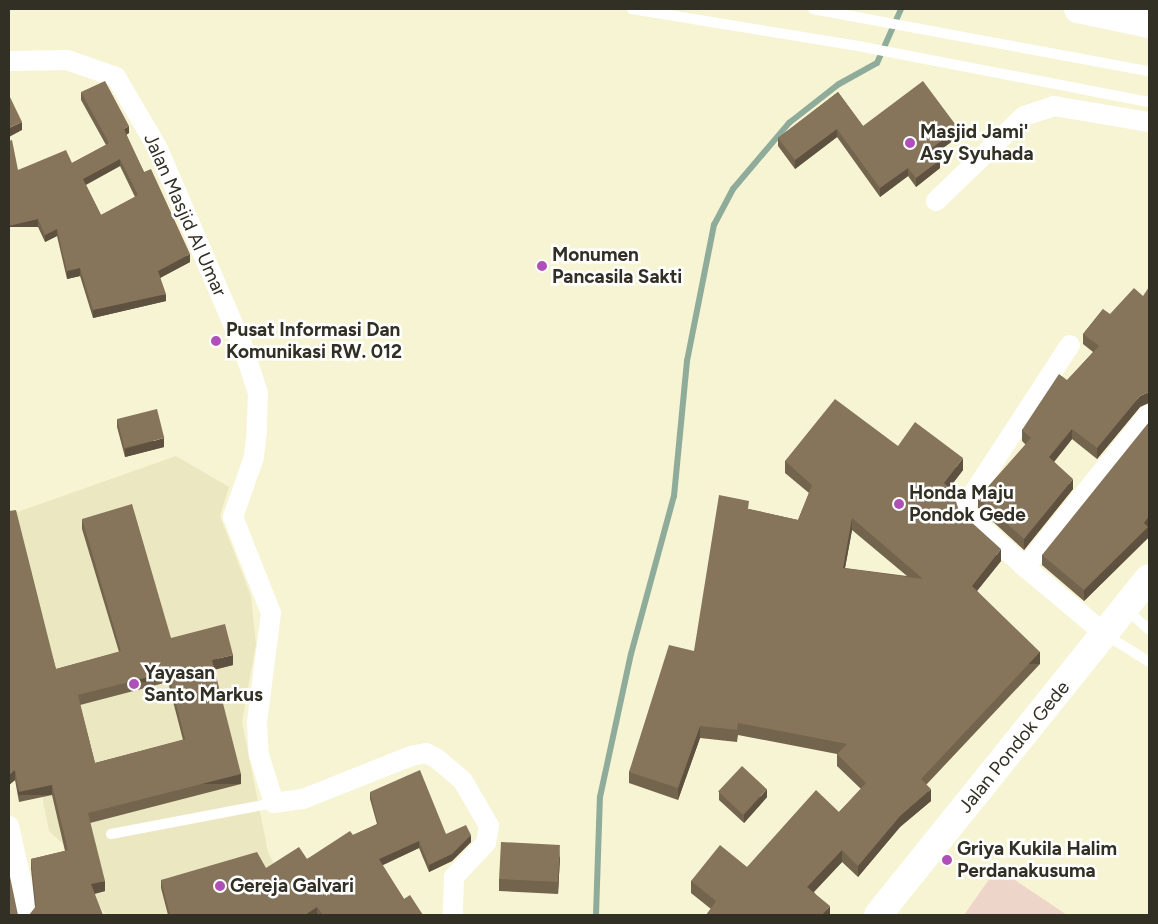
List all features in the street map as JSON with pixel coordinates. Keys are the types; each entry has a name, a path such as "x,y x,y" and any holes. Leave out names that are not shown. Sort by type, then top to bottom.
{"main road":[{"path":"1078,9 1149,24"},
{"name":"Jalan Pondok Gede","path":"878,915 1149,578"}],"street":[{"name":"Jalan Masjid Al Umar","path":"10,62 66,60 116,77 158,149 244,350 258,393 256,431 254,457 233,516 271,613 257,722 259,755 274,803"},
{"path":"936,201 1024,116 1054,106 1149,122"},
{"path":"1070,345 965,506 967,514 1025,567 1105,634"},
{"path":"1025,567 1149,414"},
{"path":"274,803 303,799 411,756 426,753 436,758 462,781 489,826 486,843 454,877 453,915"},
{"path":"9,826 25,898 24,915"}],"lane":[{"path":"632,9 858,46 902,57 1149,102"},
{"path":"813,9 1149,71"},
{"path":"1125,608 1149,630"},
{"path":"1105,634 1149,662"},
{"path":"112,834 274,803"}],"shaded area":[{"name":"Yayasan Santo Markus","path":"176,456 229,487 220,516 251,596 256,644 242,722 268,852 287,890 309,915 106,915 74,873 63,844 49,831 24,705 9,515"},
{"path":"997,868 1067,915 964,915"}],"building":[{"path":"105,81 129,126 124,129 144,172 151,169 190,254 158,271 166,294 93,310 80,268 67,271 57,229 45,235 38,219 9,226 9,141 12,140 18,170 66,150 72,163 109,143 81,92","holes":["120,159 138,195 101,215 83,179"]},
{"path":"923,81 958,128 932,148 940,160 916,178 908,168 880,188 837,129 795,160 778,138 838,92 863,126"},
{"path":"9,95 22,122 9,128"},
{"path":"1149,287 1149,392 1140,396 1097,448 1072,429 1049,457 1073,479 1024,539 978,498 1031,438 1022,430 1059,374 1067,380 1099,346 1083,334 1103,309 1110,314 1134,288 1143,296"},
{"path":"835,399 898,446 915,422 963,458 944,483 953,492 959,511 1001,549 972,586 1040,652 921,779 931,789 900,816 858,866 842,850 807,887 830,906 822,915 706,915 716,901 691,881 720,845 747,867 816,790 839,812 866,783 837,754 847,744 738,723 737,730 700,726 678,788 629,772 669,645 694,651 719,495 749,501 748,509 798,520 812,485 785,461","holes":["852,518 923,579 843,568"]},
{"path":"157,409 164,438 124,448 117,419"},
{"path":"1149,422 1149,516 1144,523 1148,527 1084,590 1042,555"},
{"path":"132,504 171,638 225,624 233,655 212,660 241,774 88,813 105,881 91,884 103,915 29,915 36,906 31,859 68,850 52,785 19,792 15,770 9,775 9,511 16,510 56,669 121,651 82,519","holes":["168,672 185,739 95,763 78,695"]},
{"path":"742,766 767,789 743,815 718,792"},
{"path":"420,770 446,834 466,825 471,835 452,854 429,865 419,841 379,859 404,899 410,895 423,915 323,915 317,907 305,915 170,915 161,880 257,852 266,868 299,847 307,859 350,831 353,835 378,824 370,792"},
{"path":"501,842 560,845 558,882 499,879"},
{"path":"9,872 18,915 9,915"}],"waterway":[{"path":"596,915 600,797 631,654 674,496 687,361 714,225 733,189 789,123 839,84 877,63 901,9"}],"place":[{"name":"Masjid Jami' Asy Syuhada","path":"910,143"},
{"name":"Monumen Pancasila Sakti","path":"542,266"},
{"name":"Pusat Informasi Dan Komunikasi RW. 012","path":"216,341"},
{"name":"Honda Maju Pondok Gede","path":"899,504"},
{"name":"Yayasan Santo Markus","path":"134,684"},
{"name":"Griya Kukila Halim Perdanakusuma","path":"947,860"},
{"name":"Gereja Galvari","path":"220,886"}]}
